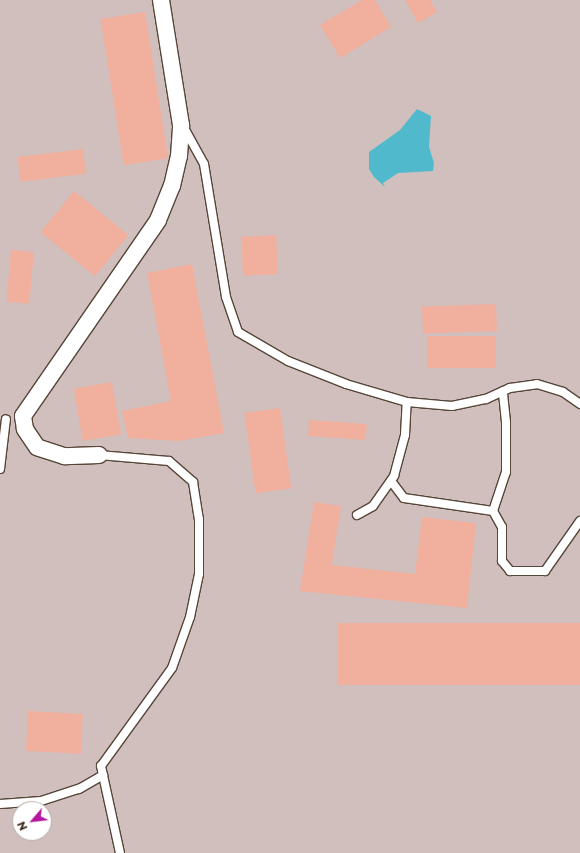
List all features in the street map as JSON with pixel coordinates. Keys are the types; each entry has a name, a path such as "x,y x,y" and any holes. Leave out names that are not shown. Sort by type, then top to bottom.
{"street":[{"path":"99,455 64,456 37,447 25,429 23,416 158,220 172,186 179,156 180,120 161,0"}],"lane":[{"path":"180,120 204,164 226,297 238,332 288,361 346,384 407,402 452,406 486,399 503,391 537,384 563,392 580,404"},
{"path":"503,391 506,422 506,472 493,511 502,527 502,562 510,571 545,571 580,521"},
{"path":"357,515 373,506 394,476 405,435 407,402"},
{"path":"0,469 3,420 23,416"},
{"path":"99,455 169,461 194,482 199,519 199,574 190,617 172,668 101,766 120,853"},
{"path":"391,481 404,498 493,511"},
{"path":"0,804 41,801 79,789 103,775"}],"shaded area":[{"path":"0,0 580,0 580,853 0,853"}],"water":[{"path":"417,109 431,116 429,147 434,163 433,171 398,173 383,183 385,187 374,177 369,169 369,152 400,130"}],"building":[{"path":"362,0 375,0 391,27 340,58 320,25"},
{"path":"405,0 430,0 437,12 418,23"},
{"path":"145,12 168,158 124,165 101,19"},
{"path":"83,149 86,174 21,182 17,157"},
{"path":"74,191 128,235 95,276 41,232"},
{"path":"276,235 278,274 243,276 241,237"},
{"path":"11,250 34,252 29,304 6,302"},
{"path":"192,264 224,433 179,441 128,438 122,411 171,401 147,273"},
{"path":"496,304 497,331 423,334 422,307"},
{"path":"427,336 496,336 496,368 427,368"},
{"path":"112,382 121,434 83,441 74,389"},
{"path":"280,408 291,488 256,493 244,413"},
{"path":"309,420 367,424 366,440 308,436"},
{"path":"314,502 341,506 332,565 415,574 422,517 476,523 467,608 300,591"},
{"path":"337,623 580,623 580,685 337,685"},
{"path":"28,711 83,714 81,754 26,751"}]}
